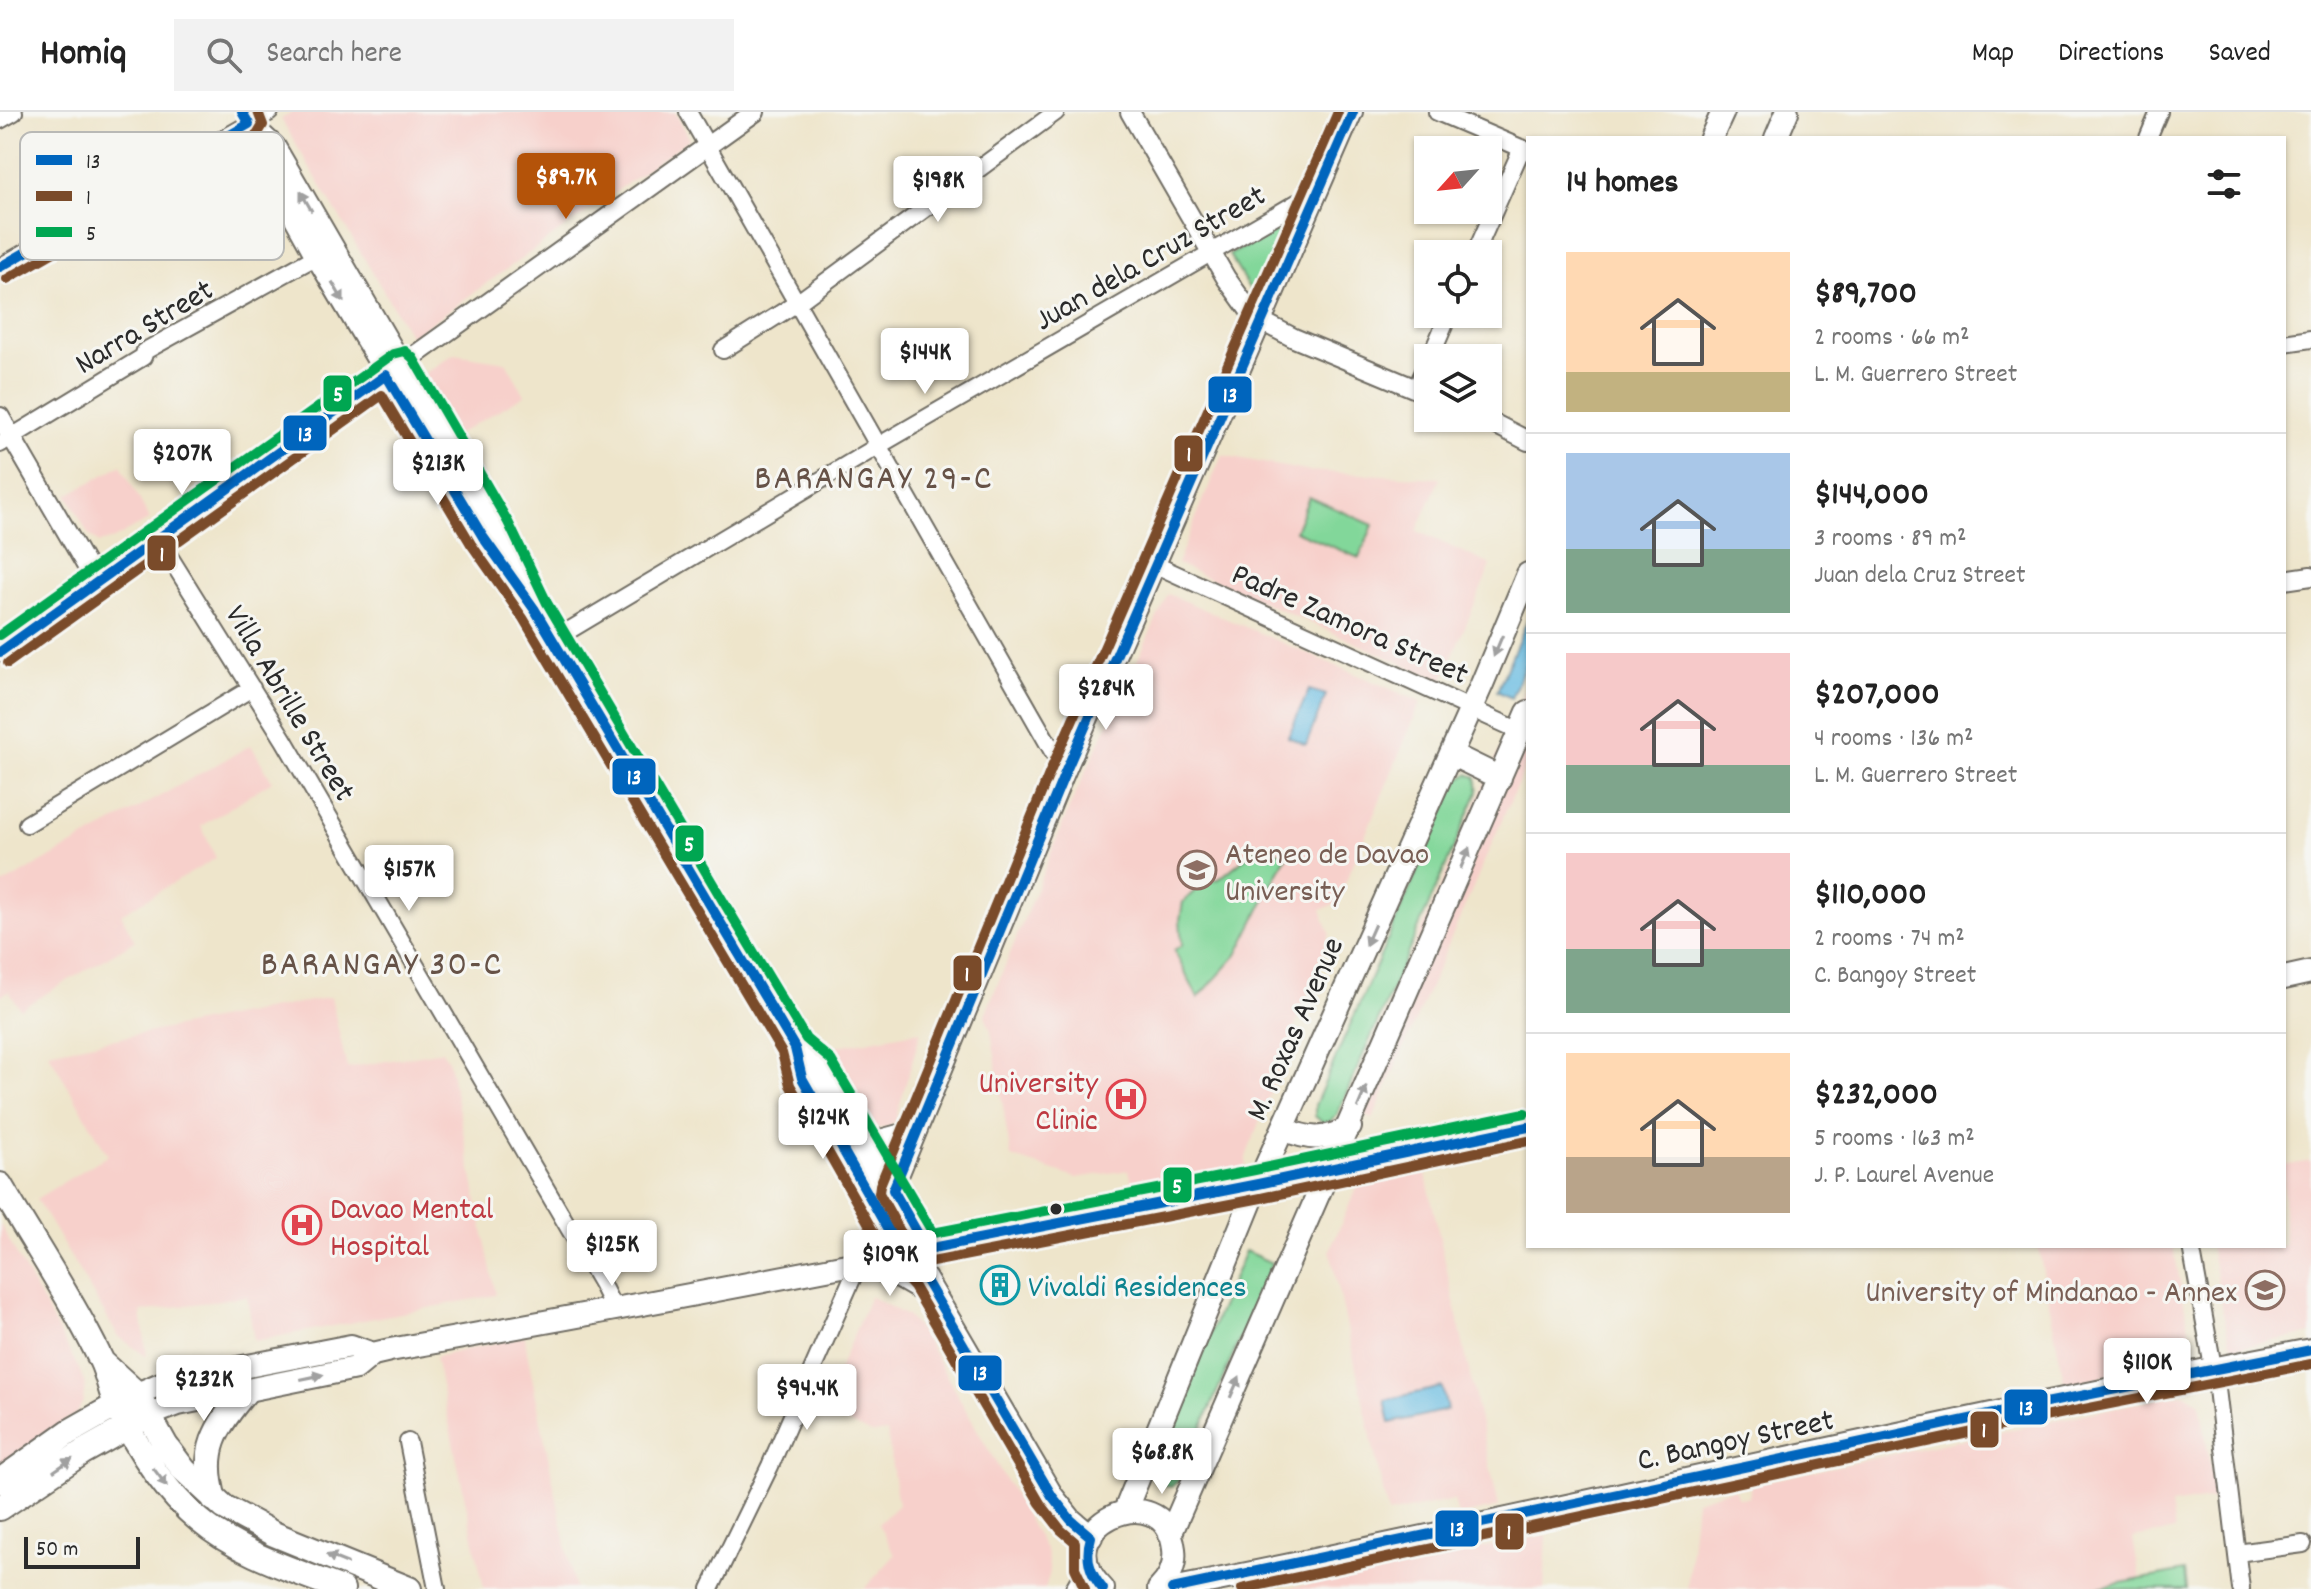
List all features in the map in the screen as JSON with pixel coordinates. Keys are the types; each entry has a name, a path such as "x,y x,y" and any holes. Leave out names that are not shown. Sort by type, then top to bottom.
{"main road":[{"path":"1712,136 1723,112"},
{"path":"1777,136 1787,112"},
{"path":"284,166 483,537 535,610 795,1048 802,1078 902,1254 925,1279 1052,1496 1071,1520 1091,1537"},
{"path":"284,197 317,256 394,370"},
{"name":"M. Roxas Avenue","path":"1125,1511 1258,1184 1451,754 1526,579"},
{"path":"1170,1535 1524,722"},
{"path":"1451,754 1500,778"},
{"path":"2286,978 2311,972"},
{"path":"795,1048 819,1067 893,1190 926,1249 925,1279"},
{"path":"1283,1129 1313,1139 1327,1138 1350,1127"},
{"path":"0,1481 69,1432 133,1410 178,1404 356,1368 373,1354 615,1311 1258,1184 1526,1127"},
{"path":"0,1185 133,1410 214,1499 238,1516 274,1534 409,1589"},
{"path":"863,1262 876,1245 881,1216"},
{"path":"863,1262 907,1280 938,1301"},
{"path":"0,1508 83,1452 165,1382 351,1346 373,1354"},
{"name":"C. Bangoy Street","path":"1172,1589 1411,1542 2214,1368 2311,1350"},
{"path":"214,1499 208,1474 210,1447 222,1421 246,1391"},
{"path":"133,1410 153,1468 185,1508 216,1533 262,1557 342,1589"},
{"path":"1103,1589 1089,1568 1091,1537 1105,1519 1125,1511 1138,1511 1152,1516 1170,1535 1175,1552 1173,1570 1159,1589"},
{"path":"262,1557 274,1534"},
{"path":"1077,1589 1089,1568"}],"street":[{"path":"0,120 14,112"},
{"path":"223,132 246,118 270,112"},
{"path":"688,112 1065,773"},
{"path":"0,652 755,112"},
{"path":"723,350 797,303 1056,112"},
{"path":"1130,112 1238,297 1263,322 1414,388"},
{"path":"893,1190 1065,773 1158,566 1353,112"},
{"path":"1437,112 1525,150 1482,240"},
{"path":"2148,136 2154,113"},
{"name":"Juan dela Cruz Street","path":"553,640 878,446 1319,190"},
{"path":"0,267 20,255"},
{"name":"Narra Street","path":"6,440 143,357 145,351 317,256"},
{"path":"2286,343 2311,339"},
{"path":"0,417 6,440 97,584"},
{"path":"1502,428 1526,440"},
{"name":"Villa Abrille Street","path":"159,540 252,688 615,1311"},
{"name":"Padre Zamora Street","path":"1158,566 1471,707 1524,722"},
{"path":"2286,580 2311,576"},
{"path":"27,824 252,688"},
{"path":"865,1143 917,1129"},
{"path":"2191,1248 2214,1368 2241,1589"},
{"path":"709,1587 770,1466 863,1262"},
{"path":"408,1442 437,1589"},
{"path":"2237,1553 2303,1544"}],"shaded area":[{"path":"294,112 675,112 690,139 411,337 281,119"},
{"path":"454,354 506,362 525,395 456,435 422,375"},
{"path":"1222,455 1306,471 1440,478 1417,531 1491,565 1442,681 1177,564"},
{"path":"121,465 150,519 114,539 99,543 88,534 68,495"},
{"name":"Ateneo de Davao University","path":"1168,594 1421,702 1337,903 1321,910 1330,933 1246,1157 1246,1165 1234,1175 1186,1192 1165,1189 1160,1181 1133,1187 1129,1170 1076,1178 1011,1157 991,1031 985,1015 1070,806"},
{"path":"1526,688 1526,765 1373,1119 1346,1106"},
{"path":"251,745 272,781 201,826 216,858 121,914 135,941 20,1009 9,991 0,996 0,886"},
{"name":"Davao Mental Hospital","path":"331,997 347,1068 442,1051 449,1062 496,1295 254,1341 247,1296 141,1312 147,1357 118,1336 36,1199 108,1155 48,1052"},
{"path":"921,1031 895,1121 888,1127 871,1129 863,1122 822,1049"},
{"name":"University of Mindanao - Annex","path":"2311,1161 2311,1334 2234,1348 2229,1341 2210,1248 2286,1248 2286,1166"},
{"path":"1425,1170 1499,1507 1458,1516 1454,1500 1388,1514 1330,1250 1358,1184"},
{"path":"0,1224 85,1385 83,1401 77,1413 0,1466"},
{"path":"2038,1248 2173,1248 2194,1354 2065,1386"},
{"path":"870,1296 907,1316 924,1336 1046,1551 1050,1572 1045,1589 864,1589 895,1555 878,1524 898,1505 887,1432 872,1434 821,1411"},
{"path":"525,1336 575,1589 484,1589 435,1357"},
{"path":"2184,1393 2200,1403 2215,1498 2171,1505 2175,1531 2133,1538 2140,1579 2089,1589 1687,1589 1696,1500 1734,1488 1738,1498 1749,1497 1751,1484"},
{"path":"1547,1535 1544,1589 1281,1589 1394,1569 1394,1565"}],"green space":[{"path":"1282,228 1255,298 1229,255"},
{"path":"1309,497 1373,525 1359,558 1295,531"},
{"path":"1468,774 1476,777 1478,792 1337,1115 1323,1123 1315,1116 1315,1105 1457,781"},
{"path":"1261,845 1287,855 1237,955 1198,998 1174,950 1182,945 1180,920 1183,902 1202,884 1219,879"},
{"path":"1245,1251 1272,1263 1180,1479 1171,1487 1158,1483 1154,1479 1153,1467"},
{"path":"2185,1571 2187,1589 2089,1589"}],"water":[{"path":"1526,624 1526,664 1511,698 1497,691"},
{"path":"1309,690 1326,695 1306,745 1288,737"},
{"path":"1442,1387 1447,1410 1390,1423 1385,1400"}],"transit line":[{"name":"13","path":"235,132 249,124 242,112"},
{"name":"1","path":"258,112 263,125 259,132"},
{"name":"1","path":"1338,112 1052,767 879,1193 914,1257 927,1263 1261,1198 1526,1141"},
{"name":"13","path":"923,1243 893,1190 1065,773 1353,112"},
{"name":"13","path":"0,267 20,256"},
{"name":"1","path":"7,279 40,260"},
{"name":"5","path":"0,635 393,354 405,351 413,358 508,522 547,603 726,906 806,1039 831,1060 933,1233 1525,1113"},
{"name":"13","path":"0,652 386,375 483,537 535,610 795,1048 802,1078 902,1254 925,1279 1052,1496 1071,1520 1091,1537 1088,1551 1090,1564 1094,1577 1103,1589"},
{"name":"1","path":"8,663 382,395 471,544 523,618 782,1053 790,1085 890,1261 914,1287 1040,1503 1061,1530 1075,1542 1075,1568 1085,1589"},
{"name":"13","path":"902,1254 1526,1127"},
{"name":"13","path":"1172,1589 2026,1407 2311,1350"},
{"name":"1","path":"1242,1589 2029,1420 2311,1364"}],"place":[{"name":"Ateneo de Davao University","path":"1197,870"},
{"name":"University Clinic","path":"1126,1099"},
{"name":"Davao Mental Hospital","path":"302,1225"},
{"name":"Vivaldi Residences","path":"1000,1285"},
{"name":"University of Mindanao - Annex","path":"2265,1290"}],"district":[{"name":"BARANGAY 29-C","path":"874,475"},
{"name":"BARANGAY 30-C","path":"382,961"}]}
